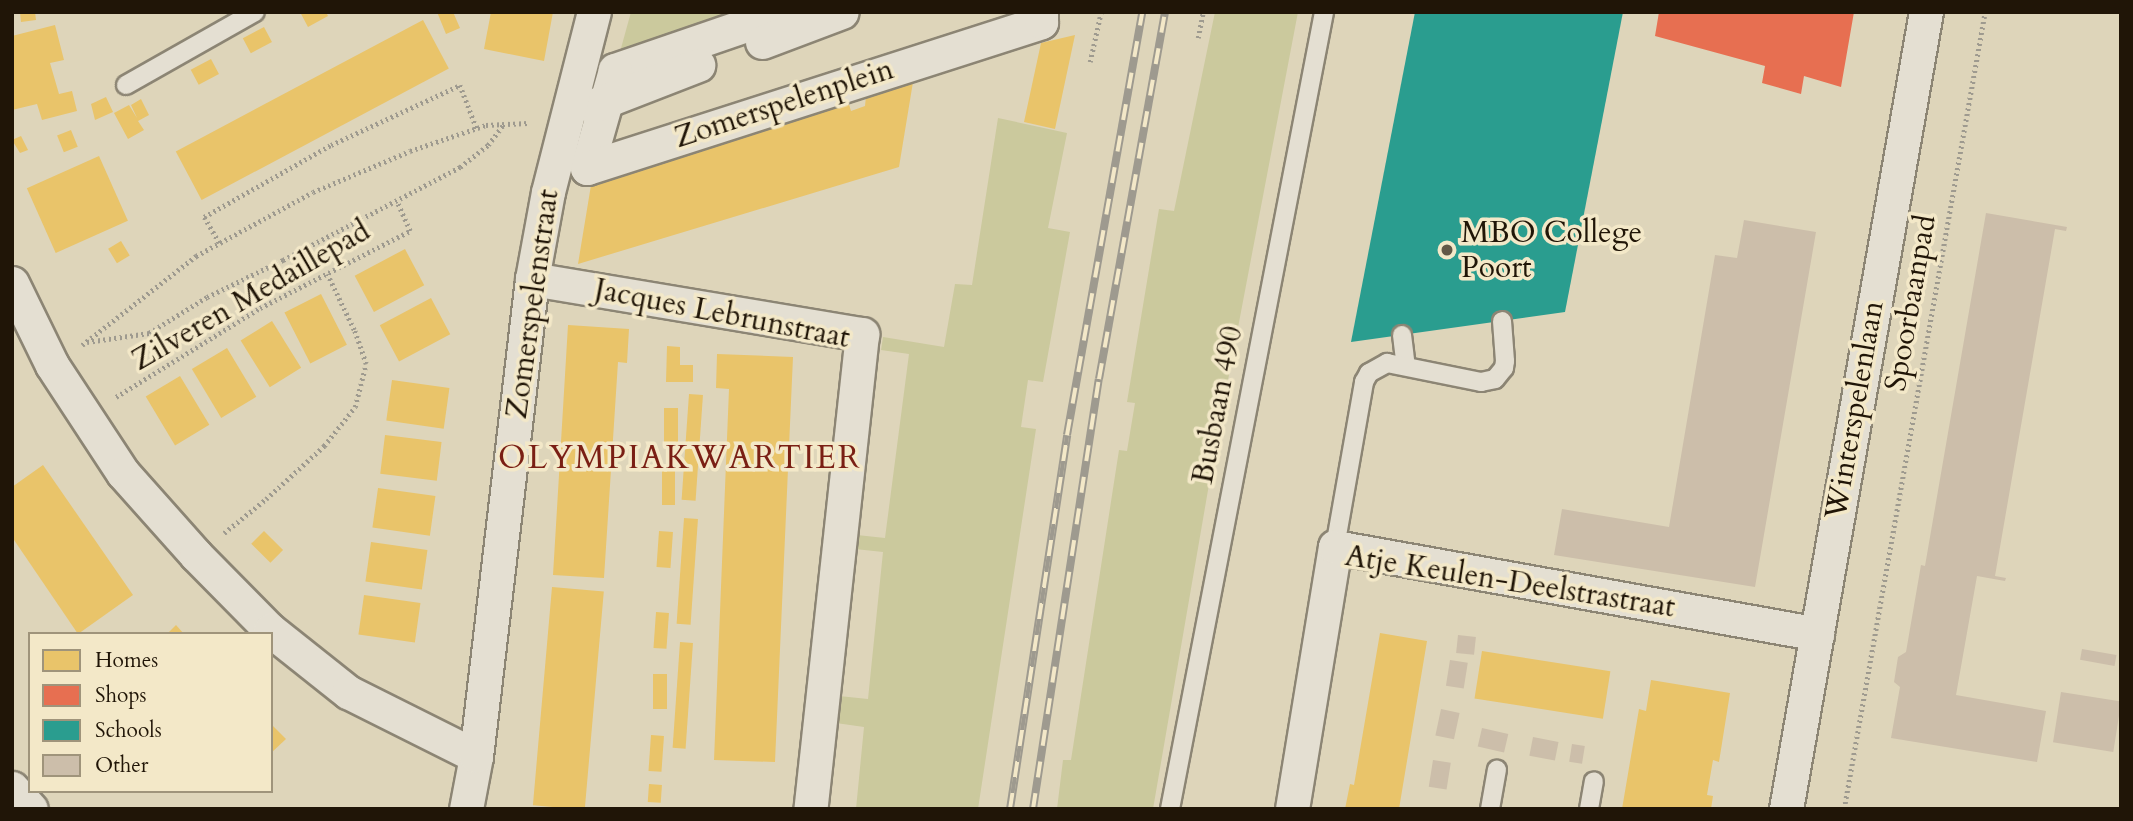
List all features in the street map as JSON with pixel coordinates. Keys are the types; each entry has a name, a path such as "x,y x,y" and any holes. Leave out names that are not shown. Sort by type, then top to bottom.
{"street":[{"name":"Zomerspelenstraat","path":"466,809 475,756 532,279 548,192 594,12"},
{"name":"Zomerspelenplein","path":"785,12 615,70 587,168 1041,22 1041,12"},
{"name":"Zomerspelenplein","path":"565,120 607,99 842,12"},
{"name":"Winterspelenlaan","path":"1786,809 1926,12"},
{"name":"Jacques Lebrunstraat","path":"532,279 862,334 810,809"},
{"path":"12,283 52,365 123,473 196,555 273,632"},
{"name":"Atje Keulen-Deelstrastraat","path":"1292,809 1335,547 1817,634"},
{"path":"273,632 348,692 475,756"},
{"path":"12,788 31,809"}],"lane":[{"path":"126,85 256,12"},
{"name":"Busbaan 490","path":"1170,809 1324,12"},
{"path":"1335,547 1364,382 1377,366 1387,363 1481,382 1495,379 1504,368 1505,361 1502,321"},
{"path":"1402,335 1406,366"},
{"path":"1490,809 1497,770"},
{"path":"1589,809 1594,781"}],"path":[{"path":"1090,62 1101,12"},
{"path":"1198,38 1203,12"},
{"name":"Spoorbaanpad","path":"1844,809 1985,12"},
{"name":"Zilveren Medaillepad","path":"219,243 204,217 331,145 460,85 477,129"},
{"name":"Zilveren Medaillepad","path":"52,365 86,342 196,256 313,192 410,151 477,129 504,124 565,120"},
{"name":"Zilveren Medaillepad","path":"86,342 149,333 207,296 397,202 460,167 488,145 504,124"},
{"name":"Zilveren Medaillepad","path":"86,416 260,308 410,231 397,202"},
{"path":"196,555 266,499 324,446 355,407 366,364 354,330 327,274"}],"shaded area":[{"path":"631,12 784,12 615,70"},
{"path":"1215,12 1298,12 1217,438 1153,809 1057,809 1063,760 1071,760 1119,450 1127,451 1135,403 1127,402 1159,209 1174,211"},
{"path":"998,118 1067,133 1048,228 1070,232 1043,382 1028,380 1021,427 1036,429 978,809 856,809 864,727 836,723 839,696 868,699 883,552 855,549 857,535 885,538 909,354 881,350 883,337 944,347 955,284 972,285"}],"building: Homes":[{"path":"20,12 35,12 36,20 21,22"},
{"path":"300,12 326,12 328,16 308,27"},
{"path":"437,12 453,12 460,28 446,34"},
{"path":"491,12 553,12 544,61 484,49"},
{"path":"423,20 449,69 202,200 176,151"},
{"path":"55,25 64,60 50,63 59,94 72,91 77,111 42,120 37,104 12,110 12,36"},
{"path":"264,27 272,42 251,53 243,38"},
{"path":"1075,35 1055,129 1024,122 1041,43"},
{"path":"211,59 219,74 199,85 191,70"},
{"path":"913,82 899,167 578,264 592,179 848,101 851,111 865,106 866,96"},
{"path":"106,97 113,112 95,120 91,104"},
{"path":"141,99 149,115 138,121 144,130 128,139 114,113 129,105 137,118 131,105"},
{"path":"71,130 78,147 64,152 57,136"},
{"path":"21,136 28,150 20,153 12,140"},
{"path":"99,156 128,221 56,253 27,188"},
{"path":"121,241 130,256 117,263 108,249"},
{"path":"405,249 424,285 374,312 355,276"},
{"path":"321,294 347,345 310,363 284,313"},
{"path":"431,298 450,334 399,361 380,325"},
{"path":"272,321 301,368 270,387 241,341"},
{"path":"568,325 629,329 627,363 618,362 604,578 553,575"},
{"path":"667,346 680,347 680,365 693,365 693,382 666,382"},
{"path":"227,348 256,397 221,418 192,369"},
{"path":"717,354 793,357 775,762 714,760 729,389 716,388"},
{"path":"180,376 209,425 175,445 146,397"},
{"path":"392,380 449,388 444,429 386,421"},
{"path":"689,394 703,395 696,501 682,500"},
{"path":"664,408 678,408 678,443 664,443"},
{"path":"385,435 442,442 437,481 380,474"},
{"path":"43,465 133,595 81,632 77,632 12,537 12,487"},
{"path":"662,470 675,470 675,505 662,505"},
{"path":"378,488 435,496 430,536 372,528"},
{"path":"684,518 698,519 691,625 677,624"},
{"path":"264,531 283,550 270,563 251,544"},
{"path":"659,531 673,532 670,568 656,567"},
{"path":"371,542 427,550 422,590 365,582"},
{"path":"552,587 604,592 585,809 533,805"},
{"path":"364,595 420,603 415,643 358,635"},
{"path":"656,612 669,613 666,649 653,648"},
{"path":"176,625 182,632 169,632"},
{"path":"1380,633 1427,641 1399,809 1345,809 1350,784 1354,785"},
{"path":"680,642 693,643 686,749 673,748"},
{"path":"1482,651 1610,671 1603,719 1474,698"},
{"path":"653,674 667,674 667,709 653,709"},
{"path":"1651,680 1730,693 1719,762 1713,760 1707,795 1713,796 1711,809 1622,809 1639,709 1646,711"},
{"path":"273,726 286,739 273,751"},
{"path":"651,735 664,736 661,772 648,771"},
{"path":"649,784 662,785 661,803 648,802"}],"building: Shops":[{"path":"1659,12 1854,12 1841,87 1804,76 1801,94 1762,83 1765,66 1655,36"}],"building: Schools":[{"path":"1415,12 1623,12 1565,312 1351,342"}],"building: Other":[{"path":"1986,213 2067,227 2066,231 2055,229 1995,576 2006,578 2005,581 1977,576 1956,695 2046,711 2037,762 1891,738 1900,687 1894,682 1898,657 1906,652 1921,565 1925,566"},
{"path":"1744,220 1816,232 1755,587 1554,555 1562,509 1669,527 1715,255 1737,258"},
{"path":"1458,635 1476,637 1474,655 1456,653"},
{"path":"2082,649 2116,655 2115,666 2080,660"},
{"path":"1450,660 1468,663 1464,688 1446,686"},
{"path":"2061,692 2121,702 2113,752 2053,742"},
{"path":"1441,709 1460,713 1454,739 1435,735"},
{"path":"1482,728 1508,734 1504,753 1478,747"},
{"path":"1533,737 1559,742 1555,761 1529,756"},
{"path":"1572,744 1585,746 1582,764 1569,762"},
{"path":"1433,760 1451,763 1447,789 1429,787"}],"railway":[{"path":"1010,809 1067,435 1142,12"},
{"path":"1033,809 1099,379 1165,12"}],"place":[{"name":"MBO College Poort","path":"1447,250"}],"district":[{"name":"OLYMPIAKWARTIER","path":"680,458"}]}
